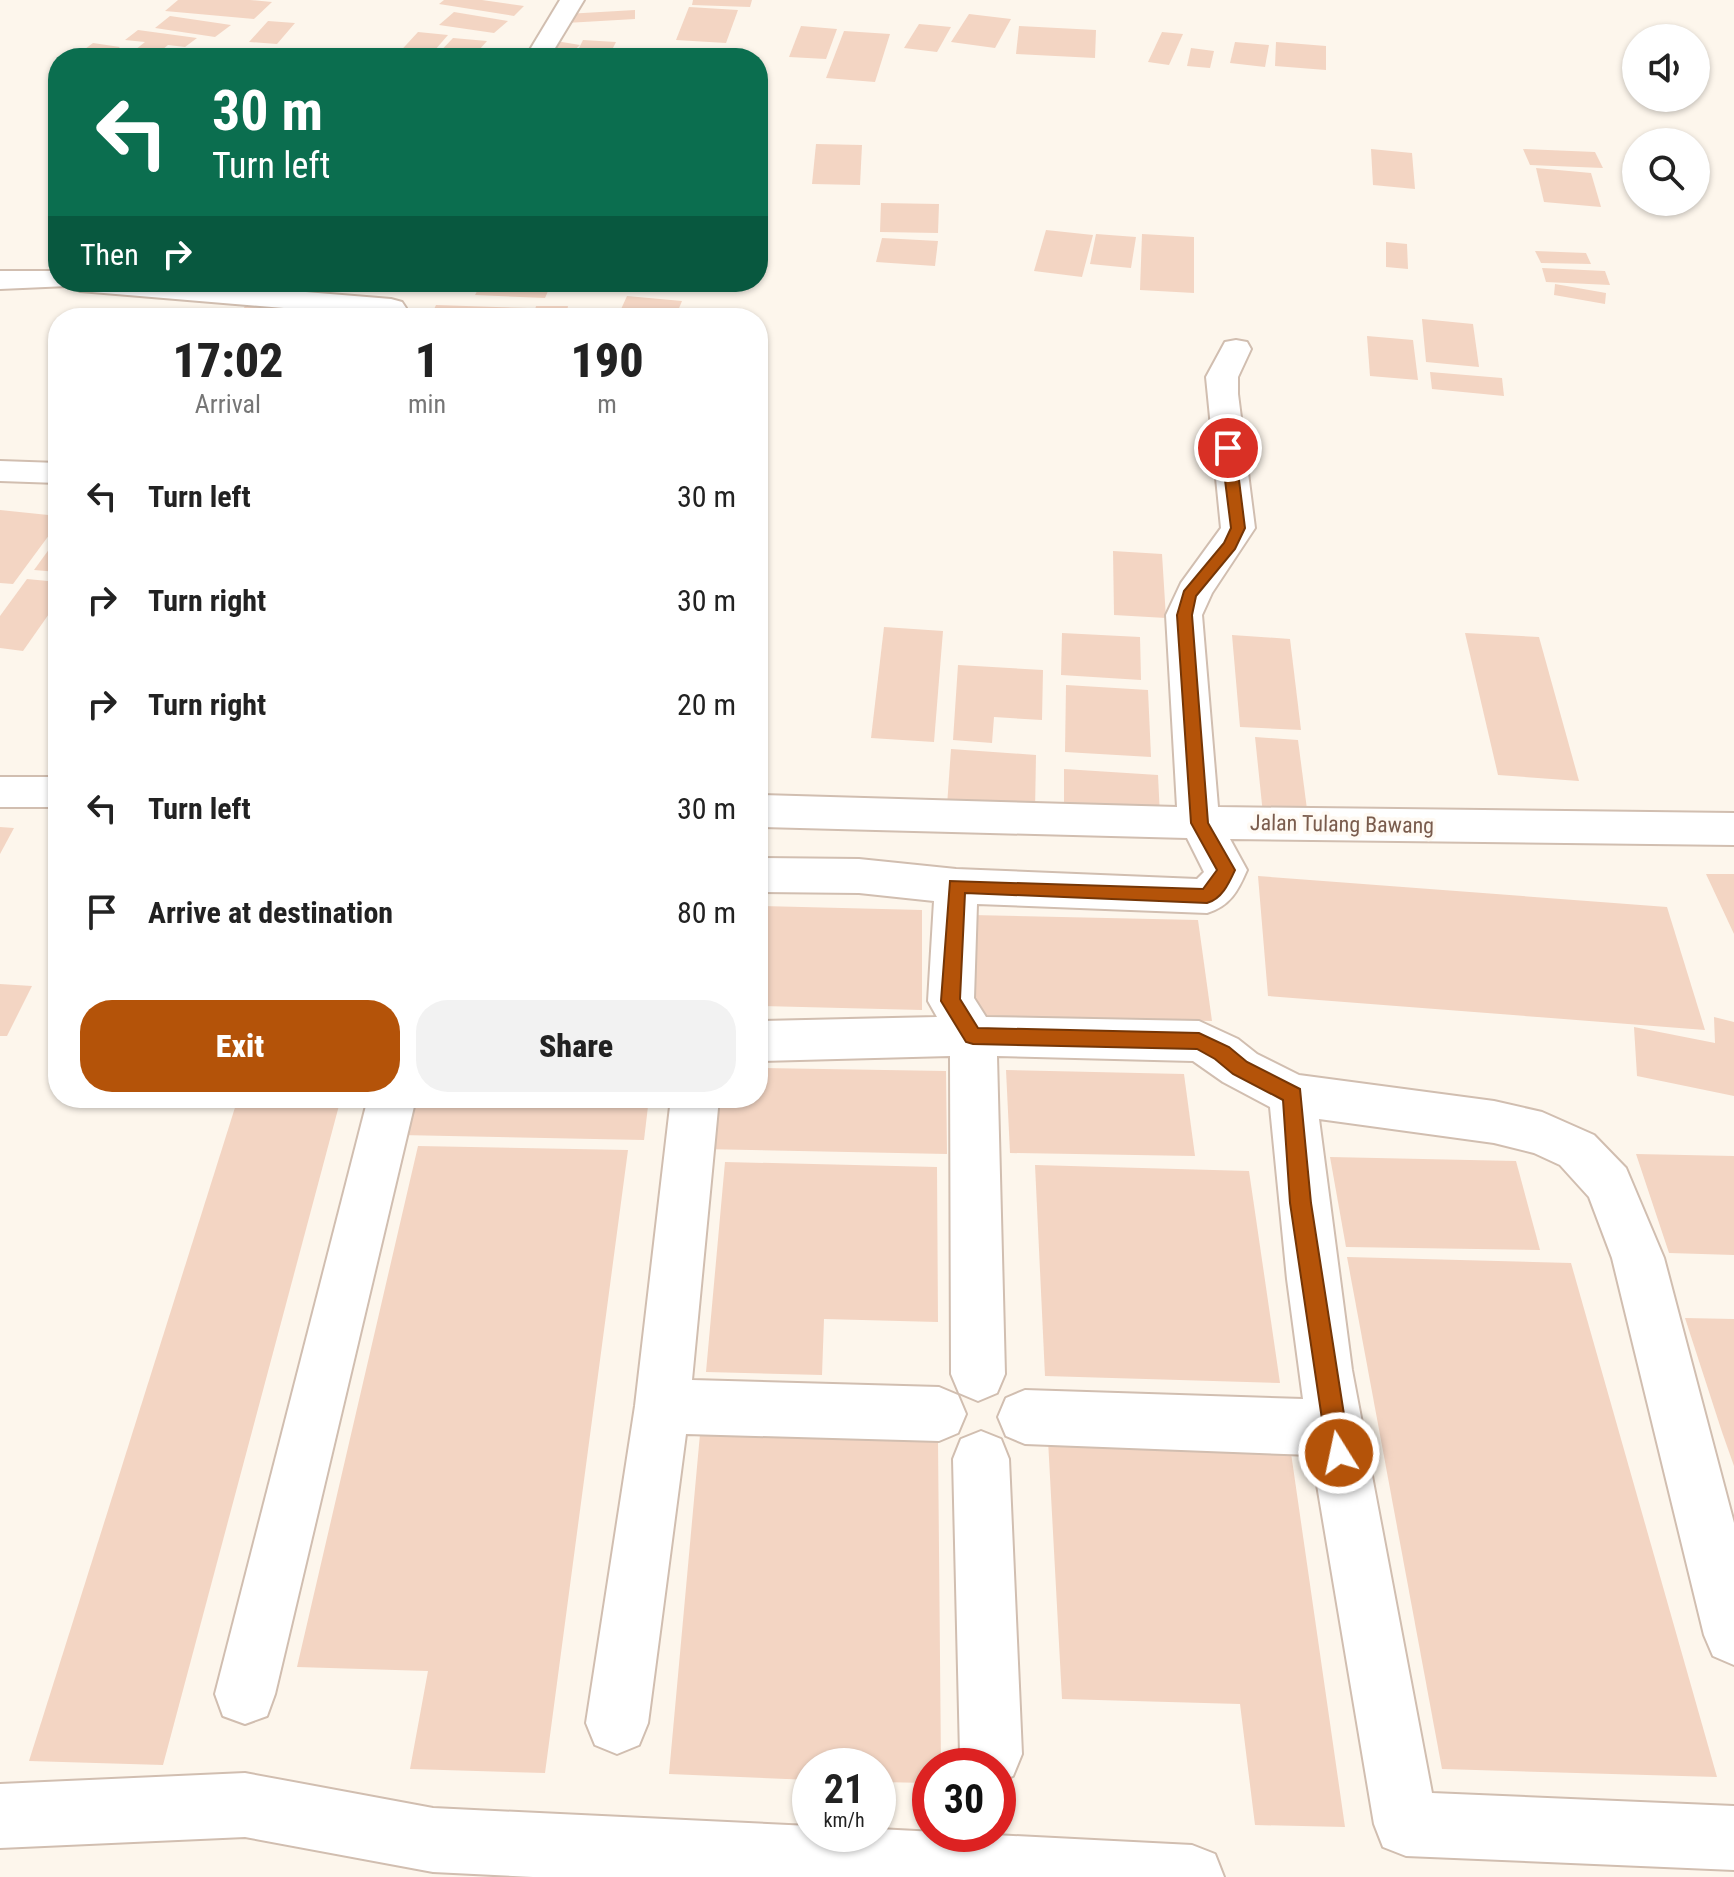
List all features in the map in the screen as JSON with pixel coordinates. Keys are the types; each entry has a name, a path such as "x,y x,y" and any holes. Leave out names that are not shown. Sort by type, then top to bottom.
{"street":[{"path":"543,48 572,0"},
{"path":"0,280 48,280"},
{"path":"179,292 338,308"},
{"path":"768,875 859,876 956,886 1207,896 1220,883 1226,870 1199,823 1184,615 1189,595 1230,545 1238,528 1222,394 1222,377 1236,349"},
{"path":"0,471 48,473"},
{"path":"0,792 48,792"},
{"name":"Jalan Tulang Bawang","path":"768,811 1199,823 1734,829"},
{"path":"956,886 951,1001 973,1036 978,1374"},
{"path":"768,1041 973,1036 1199,1041 1222,1053 1240,1068 1293,1095 1494,1122 1542,1133 1577,1150 1609,1184 1638,1258 1734,1635"},
{"path":"1293,1095 1301,1203 1334,1428 1406,1824 1734,1838"},
{"path":"245,1694 390,1108"},
{"path":"617,1723 662,1406 694,1108"},
{"path":"978,1374 1001,1379 1017,1395 1025,1417 1019,1438 1003,1455 981,1459 959,1452 944,1435 939,1414 944,1394 959,1380 978,1374"},
{"path":"662,1406 939,1414"},
{"path":"1025,1417 1334,1428"},
{"path":"981,1459 991,1748"},
{"path":"0,1816 245,1805 433,1840 1192,1877"}],"building":[{"path":"178,0 272,2 254,19 165,11"},
{"path":"444,0 482,0 524,6 514,16 439,4"},
{"path":"693,0 752,0 750,7 692,5"},
{"path":"689,7 738,10 726,43 676,40"},
{"path":"635,10 635,19 566,23 566,14"},
{"path":"454,12 508,21 494,33 439,25"},
{"path":"969,14 1011,19 995,48 951,42"},
{"path":"170,16 231,25 215,37 155,28"},
{"path":"268,21 295,23 277,44 249,42"},
{"path":"919,24 951,27 937,52 904,48"},
{"path":"801,26 837,29 826,59 789,57"},
{"path":"1019,26 1096,30 1095,58 1016,54"},
{"path":"138,30 197,38 185,47 168,45 164,48 138,48 145,42 125,40"},
{"path":"844,31 890,34 875,82 826,78"},
{"path":"418,32 448,35 437,48 403,48"},
{"path":"1162,32 1183,34 1169,65 1148,62"},
{"path":"453,38 487,41 481,48 444,48"},
{"path":"583,40 616,42 613,48 579,48"},
{"path":"556,41 580,45 577,48 549,48"},
{"path":"1235,42 1269,45 1265,67 1230,63"},
{"path":"1276,42 1326,46 1326,70 1275,66"},
{"path":"93,43 120,47 119,48 86,48"},
{"path":"1191,48 1214,51 1210,68 1187,66"},
{"path":"816,144 862,145 860,185 812,184"},
{"path":"1371,149 1412,153 1415,189 1373,185"},
{"path":"1523,149 1595,152 1603,168 1530,165"},
{"path":"1536,168 1591,173 1601,207 1544,202"},
{"path":"881,203 939,204 938,233 880,232"},
{"path":"1046,230 1093,235 1082,277 1034,271"},
{"path":"1096,234 1136,237 1131,268 1090,264"},
{"path":"1142,234 1194,237 1194,293 1140,290"},
{"path":"882,238 938,241 935,266 876,262"},
{"path":"1386,242 1407,244 1408,269 1386,267"},
{"path":"1535,251 1586,253 1591,264 1541,263"},
{"path":"1542,268 1605,271 1610,285 1546,282"},
{"path":"1555,284 1606,293 1605,304 1554,295"},
{"path":"477,292 548,292 545,298 475,295"},
{"path":"627,296 682,301 679,308 622,308"},
{"path":"248,303 283,308 244,308"},
{"path":"436,305 528,308 435,308"},
{"path":"536,306 568,306 568,308"},
{"path":"1422,319 1473,324 1479,367 1426,362"},
{"path":"1367,336 1413,340 1418,380 1370,376"},
{"path":"1430,372 1502,378 1504,396 1432,389"},
{"path":"0,510 48,515 48,537 13,584 0,583"},
{"path":"48,551 48,571 34,570"},
{"path":"1113,551 1162,554 1166,618 1114,615"},
{"path":"27,579 48,581 48,615 23,651 0,648 0,616"},
{"path":"884,627 943,631 934,742 871,738"},
{"path":"1062,633 1140,637 1141,680 1061,675"},
{"path":"1465,633 1539,637 1579,781 1498,775"},
{"path":"1232,635 1290,639 1301,730 1240,727"},
{"path":"958,665 1043,670 1042,720 994,717 992,743 953,740"},
{"path":"1066,685 1148,690 1151,757 1065,752"},
{"path":"1255,737 1298,740 1308,817 1263,814"},
{"path":"951,749 1036,755 1035,812 947,806"},
{"path":"1064,769 1158,775 1160,816 1064,809"},
{"path":"0,827 14,828 0,854"},
{"path":"1706,874 1734,874 1734,934"},
{"path":"1258,876 1667,907 1705,1030 1268,996"},
{"path":"768,906 922,910 922,1010 768,1006"},
{"path":"972,915 1198,920 1212,1021 975,1017"},
{"path":"0,984 32,986 7,1036 0,1036"},
{"path":"1714,1017 1734,1022 1734,1096 1637,1076 1634,1027 1715,1043"},
{"path":"768,1068 946,1071 947,1154 701,1149 705,1108 768,1108"},
{"path":"1006,1070 1184,1074 1195,1156 1010,1153"},
{"path":"235,1108 338,1108 163,1765 29,1761"},
{"path":"407,1108 648,1108 644,1140 400,1135"},
{"path":"418,1146 628,1150 545,1773 410,1769 428,1671 297,1667"},
{"path":"1636,1154 1734,1156 1734,1255 1669,1253"},
{"path":"1330,1157 1516,1161 1540,1250 1346,1247"},
{"path":"725,1162 937,1167 938,1322 824,1319 822,1375 706,1372"},
{"path":"1035,1165 1249,1171 1280,1383 1045,1376"},
{"path":"1347,1257 1571,1263 1717,1777 1442,1769"},
{"path":"1685,1318 1734,1319 1734,1466 1722,1432"},
{"path":"700,1434 938,1441 941,1748 912,1748 912,1783 896,1782 896,1748 792,1748 792,1779 669,1774"},
{"path":"1048,1440 1290,1446 1345,1827 1255,1825 1240,1704 1062,1699"}],"route":[{"path":"1228,448 1238,528 1230,545 1189,595 1184,615 1199,823 1226,870 1220,883 1207,896 956,886 951,1001 973,1036 1199,1041 1222,1053 1240,1068 1293,1095 1301,1203 1339,1453"}]}
